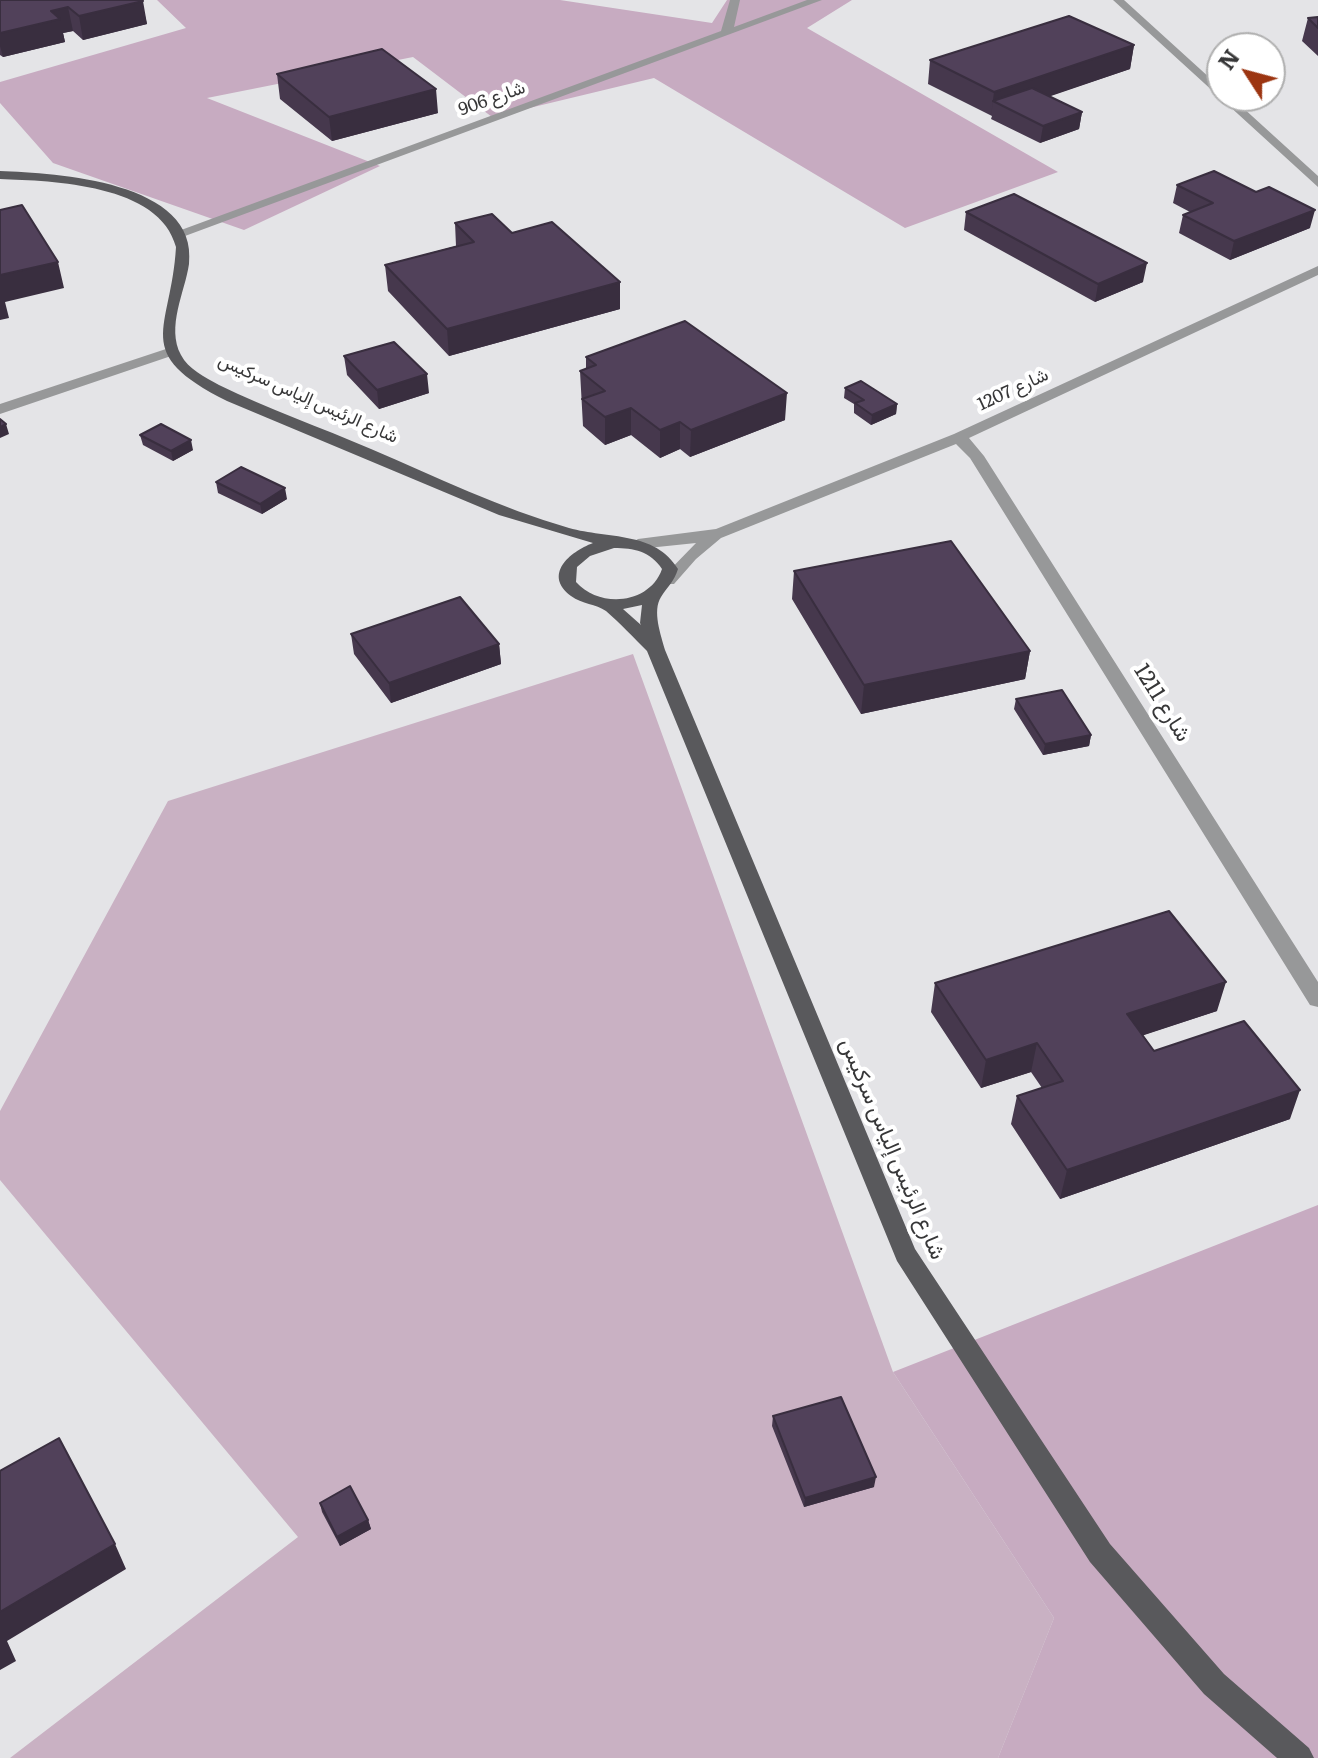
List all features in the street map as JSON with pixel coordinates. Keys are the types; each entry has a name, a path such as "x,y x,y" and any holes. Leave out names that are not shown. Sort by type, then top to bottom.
{"main road":[{"path":"0,175 31,175 127,194 153,206 180,233 179,277 171,305 172,351"},
{"name":"شارع الرئيس إلياس سركيس","path":"172,351 181,366 232,396 546,529 614,543 638,544"},
{"name":"شارع الرئيس إلياس سركيس","path":"546,529 564,546 568,581 575,591 608,604 635,625 656,650"},
{"name":"شارع الرئيس إلياس سركيس","path":"567,569 583,551 614,543"},
{"path":"608,604 651,597 668,580 670,569 664,559 638,544"},
{"name":"شارع الرئيس إلياس سركيس","path":"651,597 649,623 656,650 905,1254 1100,1553 1214,1684 1299,1758"}],"street":[{"path":"727,31 735,0"},
{"name":"شارع 906","path":"180,233 817,0"},
{"path":"1118,0 1206,81"},
{"path":"1240,112 1318,183"},
{"name":"شارع 1207","path":"638,544 680,541 720,533 959,437 1318,270"},
{"path":"0,409 172,351"},
{"name":"شارع 1211","path":"959,437 993,483 1318,999"},
{"name":"شارع 1207","path":"668,580 690,555 720,533"}],"shaded area":[{"path":"157,0 560,0 712,23 727,0 852,0 807,28 1058,172 905,228 654,78 492,117 413,57 207,98 380,166 244,230 53,163 0,103 0,82 186,28"},
{"path":"633,654 893,1372 1054,1618 998,1758 10,1758 298,1537 0,1180 0,1111 168,801"},
{"path":"1318,1205 1318,1758 998,1758 1054,1618 893,1372"}],"building":[{"path":"0,0 143,1 79,16 68,7 51,11 60,19 0,33"},
{"path":"1069,16 1134,45 994,92 930,60"},
{"path":"1318,17 1318,28 1308,18"},
{"path":"382,49 436,89 329,117 277,74"},
{"path":"1032,88 1082,112 1043,126 993,101"},
{"path":"1214,171 1256,192 1269,187 1315,210 1234,241 1183,215 1213,203 1177,185"},
{"path":"1014,194 1147,263 1098,284 966,212"},
{"path":"22,205 58,262 0,275 0,210"},
{"path":"492,214 512,233 552,222 620,282 447,329 385,265 474,242 455,223"},
{"path":"685,321 787,393 691,430 680,422 660,430 631,408 605,417 582,399 605,391 580,371 596,365 586,357"},
{"path":"394,342 427,374 377,390 344,356"},
{"path":"861,381 897,404 872,415 855,403 864,400 845,388"},
{"path":"161,424 191,440 171,451 140,435"},
{"path":"241,467 285,488 260,504 216,482"},
{"path":"951,541 1030,651 864,685 794,571"},
{"path":"460,597 499,644 389,683 351,634"},
{"path":"1062,690 1091,735 1045,744 1016,699"},
{"path":"1169,911 1226,982 1127,1014 1154,1051 1244,1021 1300,1090 1067,1170 1017,1096 1063,1081 1037,1043 986,1060 935,983"},
{"path":"841,1397 876,1477 805,1498 773,1416"},
{"path":"59,1438 115,1544 0,1612 0,1471"},
{"path":"350,1486 368,1520 337,1537 320,1503"}]}
